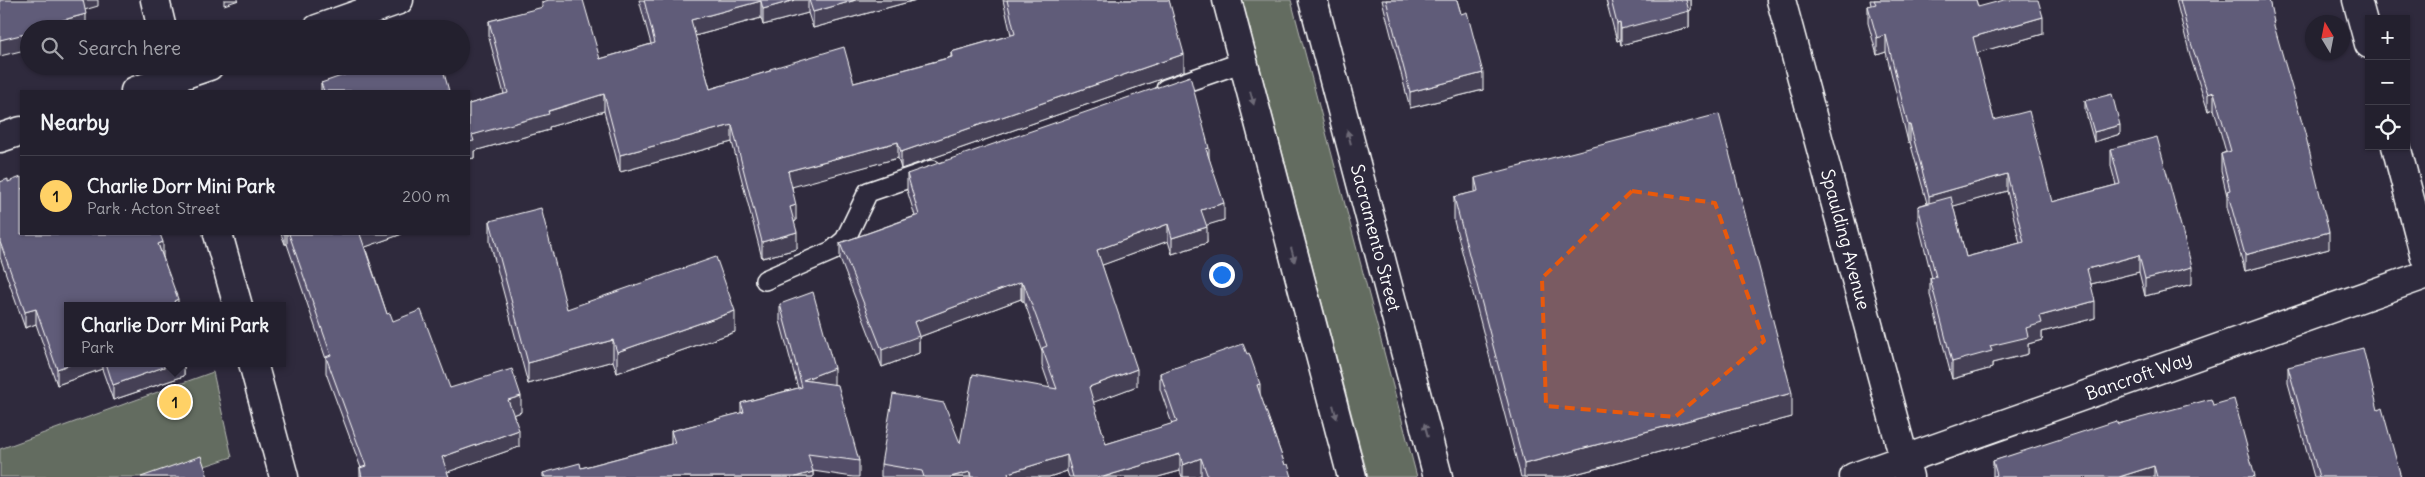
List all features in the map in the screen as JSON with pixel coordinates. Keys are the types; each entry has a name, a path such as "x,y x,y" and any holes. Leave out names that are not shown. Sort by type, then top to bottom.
{"street":[{"path":"155,0 160,20"},
{"path":"343,20 400,0"},
{"path":"1227,0 1352,477"},
{"name":"Sacramento Street","path":"1313,0 1438,477"},
{"name":"Spaulding Avenue","path":"1781,0 1907,468"},
{"path":"2357,0 2365,29"},
{"path":"138,90 175,78"},
{"path":"0,138 20,131"},
{"path":"2397,150 2425,257"},
{"path":"218,235 237,302"},
{"name":"Bancroft Way","path":"1854,477 1907,468 2425,275"},
{"path":"254,367 284,477"}],"lane":[{"path":"1149,94 1243,62"},
{"path":"765,280 832,251 845,240 868,192 952,163"}],"highlighted area":[{"path":"1632,191 1715,203 1764,341 1675,417 1546,406 1542,278"}],"shaded area":[{"path":"1242,0 1291,0 1417,477 1368,477"},
{"path":"213,372 232,457 172,477 0,477 0,449"}],"building":[{"path":"0,0 83,0 86,14 63,20 20,20 20,35 0,40"},
{"path":"549,0 583,0 600,59 655,43 644,0 795,0 763,9 761,1 691,20 710,89 844,47 854,83 952,57 951,52 1015,34 1007,0 1169,0 1184,54 901,152 898,142 788,171 796,205 790,207 797,232 762,242 732,125 620,155 604,94 548,111 549,114 472,135 474,141 470,142 470,104 508,93 489,21 543,7 542,2"},
{"path":"809,0 856,0 813,12"},
{"path":"1386,0 1457,0 1461,14 1467,12 1483,73 1410,92"},
{"path":"1611,0 1686,0 1689,11 1621,29 1620,23 1617,24"},
{"path":"1874,0 1976,0 1978,7 2004,0 2038,0 2043,17 1973,37 1994,120 2029,111 2052,202 2120,184 2111,149 2157,137 2192,267 2145,279 2139,255 2087,269 2095,301 2040,316 2042,323 2026,328 2028,337 1990,346 1992,351 1952,362 1930,278 1936,277 1918,206 1951,197 1966,257 2024,242 2007,174 1929,196 1910,125 1908,125 1886,35 1877,38 1868,6 1876,4"},
{"path":"2180,0 2269,0 2273,22 2305,133 2329,232 2245,255 2227,191 2230,190 2221,154 2231,151 2214,92 2208,94 2191,43"},
{"path":"344,75 445,75 449,90 324,90 321,83"},
{"path":"1190,76 1209,148 1206,149 1224,203 1201,210 1207,227 1172,238 1168,224 1097,250 1137,369 1089,387 1106,444 1177,422 1160,373 1243,344 1247,354 1249,353 1260,384 1257,385 1285,465 1288,464 1292,477 1208,477 1201,458 1183,465 1180,454 1103,477 1073,477 1067,455 1008,473 1009,477 971,477 970,472 950,477 924,477 922,471 881,464 893,394 944,403 960,443 973,374 1057,389 1042,348 1047,346 1024,284 1022,285 1021,282 914,322 919,336 882,350 840,243 919,215 907,174"},
{"path":"2112,94 2120,125 2094,132 2085,101"},
{"path":"1719,114 1792,393 1524,464 1454,197 1478,191 1475,178"},
{"path":"20,177 20,235 160,235 163,242 158,244 178,299 174,302 64,302 64,367 57,369 36,309 25,312 0,242 0,182 8,179 8,182"},
{"path":"541,208 567,309 716,257 735,311 617,352 613,340 528,363 490,221"},
{"path":"289,235 360,235 387,314 390,313 393,321 421,310 450,388 512,369 521,396 508,400 519,430 442,457 449,477 362,477 360,468 366,466 326,357 331,355"},
{"path":"813,292 834,368 803,380 838,385 859,461 808,454 813,472 795,477 545,477 543,473 580,463 581,468 675,443 671,431 744,412 741,403 802,387 780,304"},
{"path":"2363,348 2378,410 2382,408 2401,477 2319,477 2288,367"},
{"path":"107,367 164,367 113,385"},
{"path":"2211,399 2213,405 2234,399 2255,476 2157,477 2154,466 2119,477 1992,477 1997,475 1993,461 2116,421 2118,424"},
{"path":"201,456 208,477 141,477"}],"place":[{"name":"Charlie Dorr Mini Park","path":"175,402"}]}
